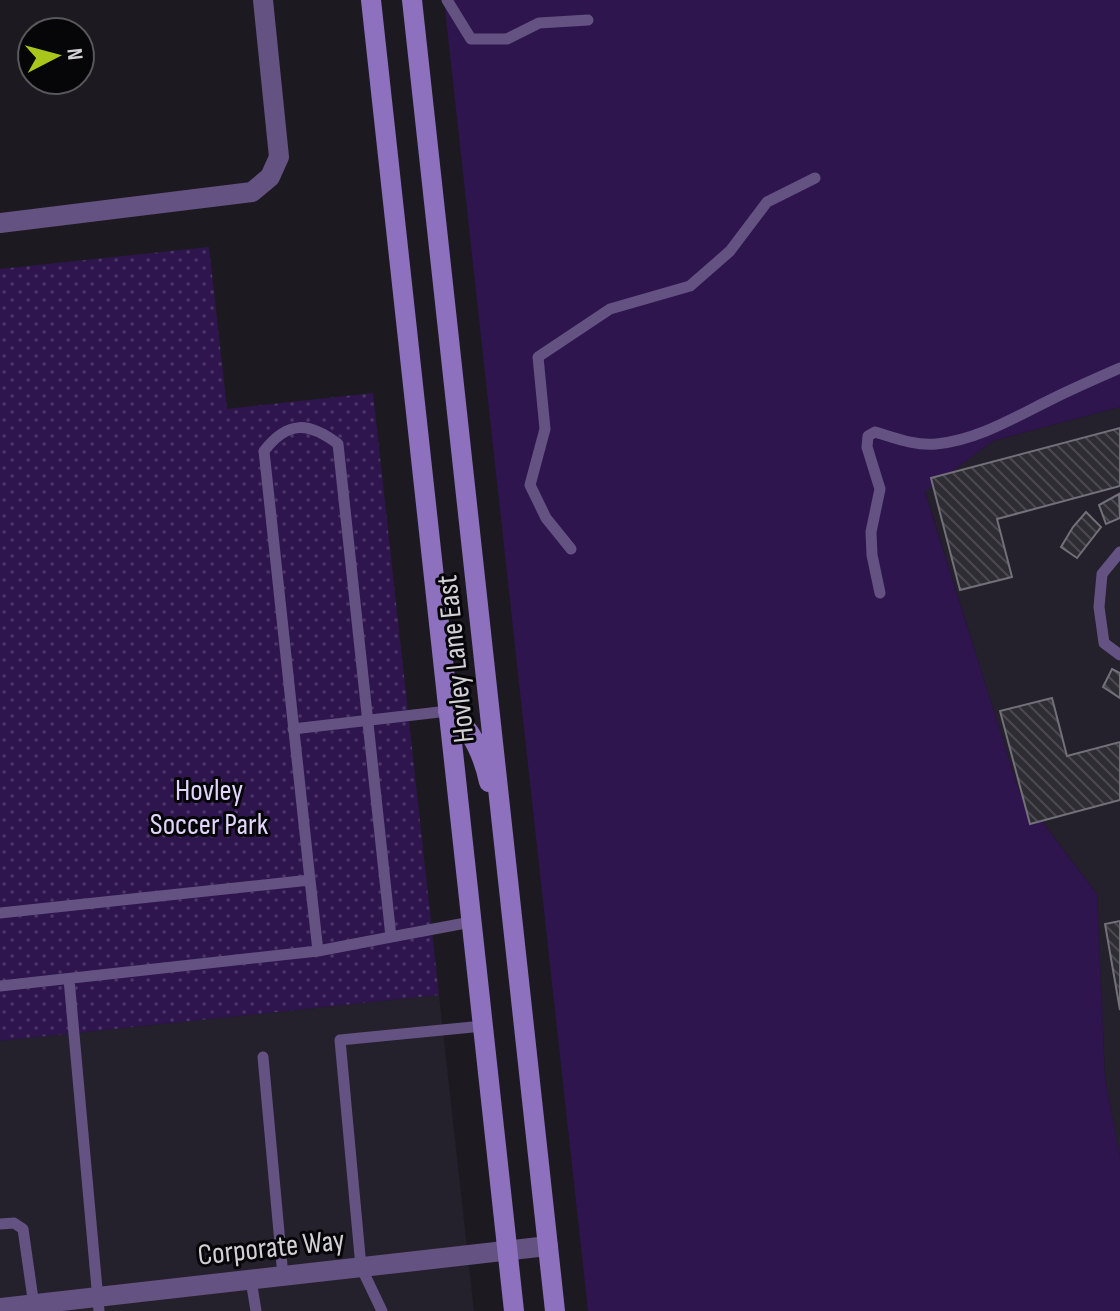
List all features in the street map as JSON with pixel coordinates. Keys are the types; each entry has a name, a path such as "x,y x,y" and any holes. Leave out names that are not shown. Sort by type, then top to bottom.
{"street":[{"path":"0,223 252,192 270,177 279,157 263,0"},
{"name":"Hovley Lane East","path":"371,0 514,1311"},
{"name":"Hovley Lane East","path":"412,0 555,1311"},
{"path":"448,711 462,721 471,734 485,765 509,880"},
{"name":"Corporate Way","path":"0,1308 98,1304 251,1280 548,1246"}],"lane":[{"path":"447,0 471,39 507,39 539,23 588,20"},
{"path":"571,549 546,518 530,485 545,429 538,357 610,309 690,286 730,251 767,202 815,178"},
{"path":"880,593 871,532 880,489 867,447 868,436 875,432 909,442 936,444 978,433 1011,421 1120,368"},
{"path":"318,951 264,451 276,435 297,427 320,430 338,444 391,937"},
{"path":"1120,552 1102,574 1099,607 1104,643 1120,655"},
{"path":"293,729 448,711"},
{"path":"0,913 310,880"},
{"path":"0,986 318,951 471,922"},
{"path":"69,979 98,1304"},
{"path":"382,1311 361,1267 340,1040 483,1026"},
{"path":"263,1057 283,1276"},
{"path":"0,1224 14,1223 23,1229 34,1308"},
{"path":"251,1280 256,1311"}],"shaded area":[{"path":"1120,407 1120,1157 1105,1078 1097,894 1019,791 925,491 993,441"},
{"path":"439,995 474,1311 0,1311 0,1041"}],"green space":[{"path":"444,0 1120,0 1120,407 993,441 925,492 1019,791 1097,894 1105,1078 1120,1157 1120,1311 588,1311"},
{"name":"Hovley Soccer Park","path":"209,247 227,409 373,393 439,995 0,1041 0,269"}],"building":[{"path":"1120,428 1120,486 997,519 1012,577 960,590 931,478"},
{"path":"1119,494 1120,518 1106,524 1099,505"},
{"path":"1086,512 1101,527 1077,558 1061,547"},
{"path":"1112,669 1120,673 1120,698 1103,687"},
{"path":"1052,698 1067,756 1120,742 1120,800 1030,824 1000,711"},
{"path":"1120,921 1120,1010 1105,924"}]}
